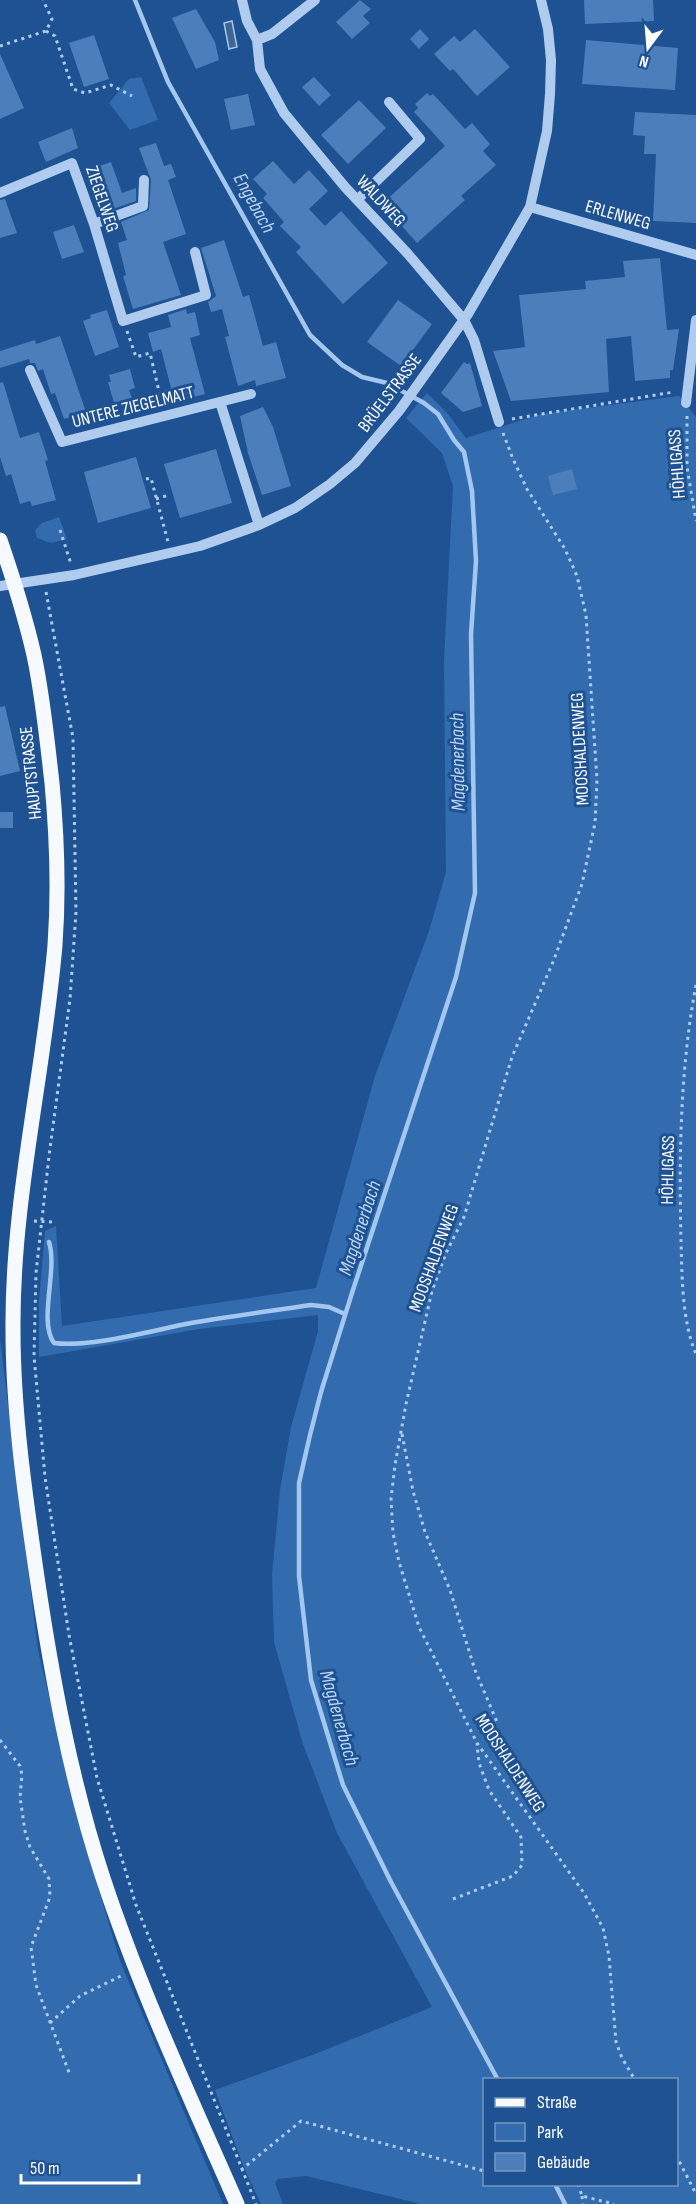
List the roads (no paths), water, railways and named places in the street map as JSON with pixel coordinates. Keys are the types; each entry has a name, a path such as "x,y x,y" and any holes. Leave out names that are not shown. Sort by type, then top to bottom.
{"main road":[{"name":"HAUPTSTRASSE","path":"0,540 8,585 34,656 45,715 58,848 55,943 16,1239 13,1332 16,1419 29,1526 47,1648 71,1762 102,1877 136,1969 237,2204"}],"street":[{"name":"WALDWEG","path":"242,0 257,40 260,69 284,113 357,201 408,254 464,320 474,340 500,422"},
{"path":"257,40 272,34 315,0"},
{"name":"BRÜELSTRASSE","path":"8,585 74,575 171,553 200,546 260,525 295,508 330,484 355,463 399,411 464,320 530,207 547,131 550,94 551,60 548,29 540,0"},
{"path":"357,201 420,139 389,102"},
{"name":"ZIEGELWEG","path":"0,193 72,163 94,224 123,321 206,296 195,252"},
{"path":"94,224 143,206 144,180"},
{"name":"ERLENWEG","path":"530,207 696,255"},
{"path":"686,403 696,320"},
{"name":"UNTERE ZIEGELMATT","path":"30,370 62,442 251,394"},
{"name":"UNTERE ZIEGELMATT","path":"220,402 260,525"}],"waterway":[{"name":"Magdenerbach","path":"135,0 168,82 310,335 342,365 362,377 387,383 424,403 438,414 464,452 472,491 476,561 471,634 475,893 456,977 321,1392 299,1483 299,1576 311,1680 343,1785 391,1882 497,2078"},
{"path":"49,1242 51,1266 48,1322 54,1343 103,1341 191,1323 311,1305 329,1307 345,1314"},
{"name":"Magdenerbach","path":"556,2186 565,2204"}],"water label":[{"name":"Engebach","path":"254,203"}]}
